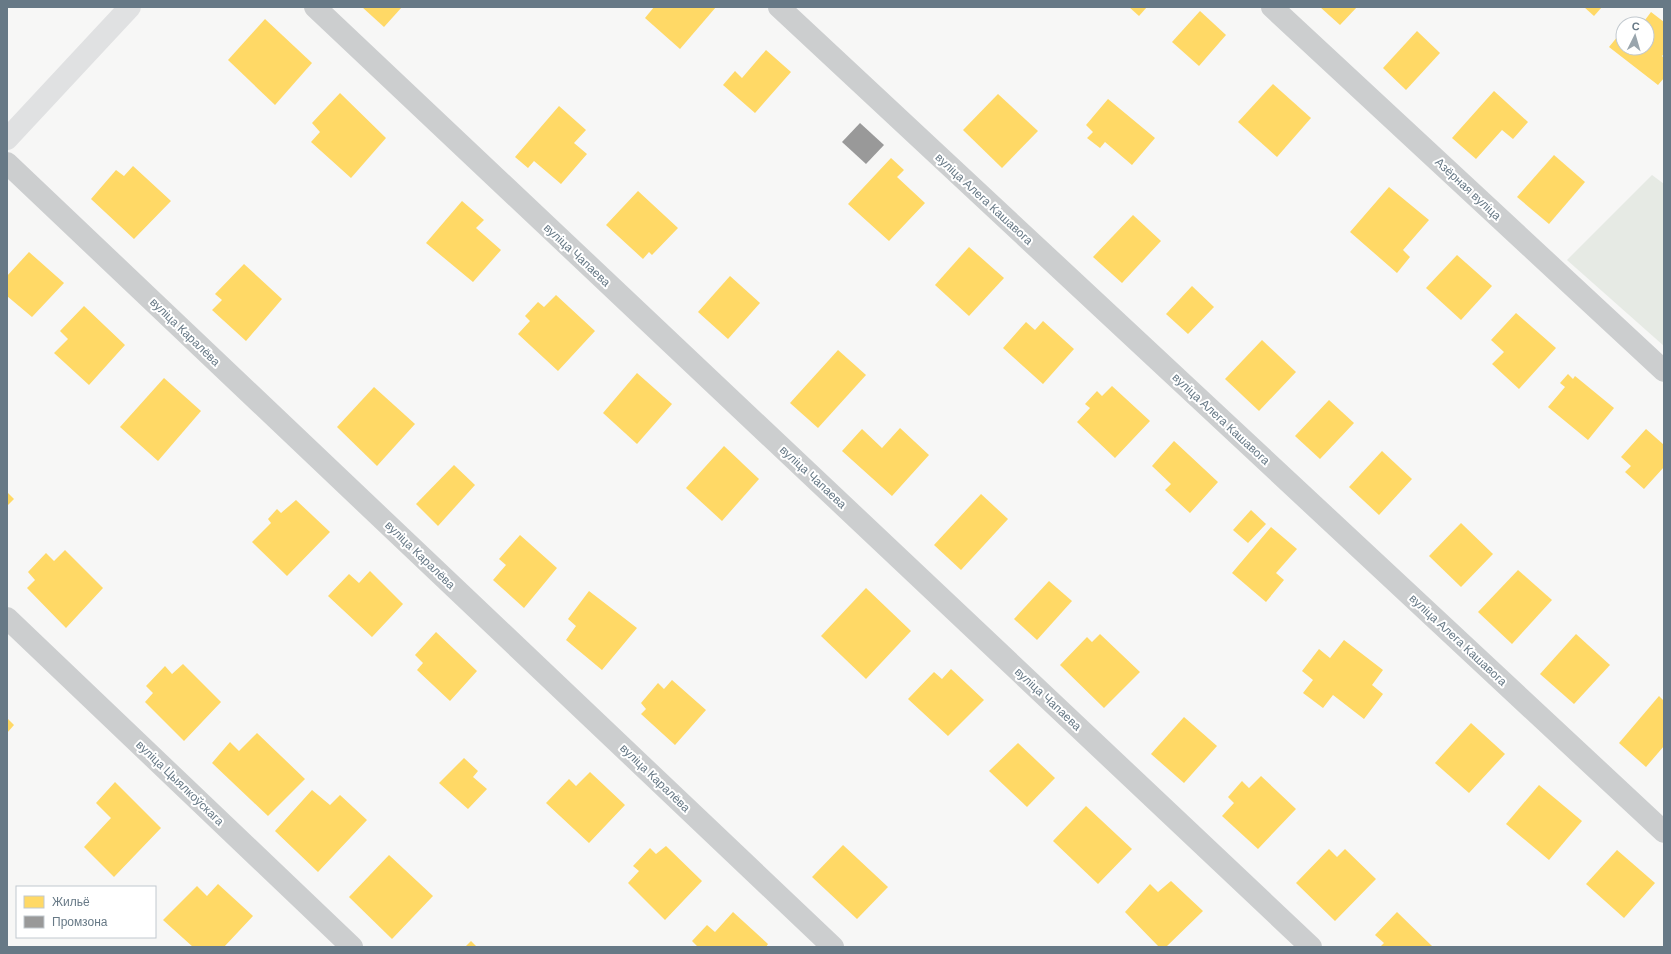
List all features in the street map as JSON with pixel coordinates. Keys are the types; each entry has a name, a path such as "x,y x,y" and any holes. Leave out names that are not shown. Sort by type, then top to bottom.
{"street":[{"path":"7,139 130,7"},
{"name":"вуліца Чапаева","path":"315,7 1311,947"},
{"name":"вуліца Алега Кашавога","path":"779,7 1664,832"},
{"name":"Азёрная вуліца","path":"1272,7 1664,371"},
{"name":"вуліца Каралёва","path":"7,162 833,947"},
{"name":"вуліца Цыялкоўскага","path":"7,618 352,947"}],"shaded area":[{"path":"1652,175 1664,184 1664,346 1567,260"}],"building: Жильё":[{"path":"362,7 402,7 384,27"},
{"path":"654,7 716,7 680,49 645,18"},
{"path":"1129,7 1147,7 1139,16"},
{"path":"1320,7 1357,7 1340,25"},
{"path":"1584,7 1602,7 1594,16"},
{"path":"1200,11 1226,35 1199,66 1172,42"},
{"path":"1651,12 1664,22 1664,54 1662,56 1664,58 1664,78 1658,85 1621,56 1655,56 1655,16 1648,16"},
{"path":"265,19 312,63 275,105 228,60"},
{"path":"1417,31 1440,53 1406,90 1383,68"},
{"path":"1615,40 1615,52 1609,47"},
{"path":"766,50 791,72 755,113 723,85 735,71 742,78"},
{"path":"1273,84 1311,118 1277,157 1238,122"},
{"path":"1494,91 1528,122 1513,139 1502,130 1476,159 1452,138"},
{"path":"340,93 386,138 351,178 311,142 320,132 312,123"},
{"path":"998,94 1038,131 1002,168 963,130"},
{"path":"1108,99 1155,138 1132,165 1105,142 1100,148 1087,138 1093,132 1086,125"},
{"path":"559,106 586,130 574,143 587,154 561,184 534,161 528,168 515,157"},
{"path":"1554,155 1585,182 1549,224 1517,197"},
{"path":"891,158 904,170 897,177 925,203 889,241 848,204"},
{"path":"133,166 171,201 134,239 91,199 116,170 124,176"},
{"path":"1389,187 1429,220 1403,250 1410,257 1397,273 1350,232"},
{"path":"638,191 678,228 652,255 649,252 643,259 606,225"},
{"path":"462,201 484,220 476,228 501,250 473,282 426,243"},
{"path":"1133,215 1161,241 1122,283 1093,257"},
{"path":"969,247 1004,278 969,316 935,285"},
{"path":"29,252 64,283 32,317 7,296 7,276"},
{"path":"1457,255 1492,286 1461,320 1426,288"},
{"path":"244,264 282,299 246,341 212,310 222,300 215,294"},
{"path":"730,276 760,303 728,339 698,312"},
{"path":"1192,286 1214,307 1188,334 1166,314"},
{"path":"556,295 595,331 558,371 518,334 530,321 525,316 538,302 544,307"},
{"path":"84,306 125,345 89,385 54,353 68,339 60,331"},
{"path":"1516,313 1556,348 1519,389 1492,364 1504,352 1491,340"},
{"path":"1043,321 1074,349 1043,384 1003,348 1026,322 1035,330"},
{"path":"1262,340 1296,372 1259,411 1225,379"},
{"path":"838,350 866,375 818,428 790,403"},
{"path":"637,373 672,404 637,444 603,413"},
{"path":"1568,374 1573,379 1575,376 1614,408 1588,440 1548,407 1565,387 1560,383"},
{"path":"164,378 201,411 158,461 120,427"},
{"path":"1112,386 1150,421 1115,458 1077,422 1090,408 1085,404 1097,391 1102,396"},
{"path":"374,387 415,424 377,466 337,427"},
{"path":"1329,400 1354,423 1320,459 1295,436"},
{"path":"900,428 929,455 892,496 842,451 862,429 882,448"},
{"path":"1646,429 1664,445 1664,467 1644,489 1625,472 1631,466 1621,457"},
{"path":"1174,441 1218,482 1190,513 1165,490 1171,484 1152,466"},
{"path":"724,446 759,479 722,521 686,488"},
{"path":"1382,451 1412,479 1379,515 1349,487"},
{"path":"454,465 475,485 438,526 416,504"},
{"path":"7,492 14,499 7,506"},
{"path":"981,494 1008,519 961,570 934,545"},
{"path":"296,500 330,532 287,576 252,542 271,523 268,519 277,509 281,513"},
{"path":"1251,510 1266,524 1248,543 1233,530"},
{"path":"1461,523 1493,554 1461,587 1429,556"},
{"path":"1271,527 1297,549 1276,573 1284,580 1266,602 1232,573"},
{"path":"520,535 557,568 524,608 493,580 506,565 499,559"},
{"path":"65,550 103,588 66,628 27,588 35,580 28,572 46,553 54,561"},
{"path":"1518,570 1552,600 1512,644 1478,612"},
{"path":"370,571 403,604 372,637 328,596 349,574 359,583"},
{"path":"1049,581 1072,601 1037,640 1014,619"},
{"path":"866,588 911,631 866,679 821,636"},
{"path":"589,591 637,628 602,670 566,640 576,626 568,619"},
{"path":"436,632 477,671 450,701 417,670 423,663 415,655"},
{"path":"1100,634 1140,672 1104,708 1060,665 1087,637 1092,642"},
{"path":"1576,634 1610,665 1574,704 1540,674"},
{"path":"1344,640 1383,670 1372,685 1383,694 1364,719 1333,695 1323,708 1303,693 1313,680 1302,671 1319,649 1330,658"},
{"path":"183,664 221,702 184,741 145,702 153,693 146,686 165,666 172,674"},
{"path":"951,669 984,700 948,736 908,699 934,672 942,679"},
{"path":"672,680 706,710 675,745 641,714 646,709 641,703 658,683 664,689"},
{"path":"1659,696 1664,701 1664,746 1646,767 1619,743"},
{"path":"1184,717 1217,746 1184,783 1151,754"},
{"path":"7,718 14,725 7,733"},
{"path":"1471,723 1505,754 1469,793 1435,763"},
{"path":"257,733 305,779 268,816 212,763 230,742 239,751"},
{"path":"1018,743 1055,778 1027,807 989,771"},
{"path":"464,758 478,771 473,777 487,789 468,809 439,783"},
{"path":"590,772 625,805 589,843 546,803 569,779 576,786"},
{"path":"1261,776 1296,809 1258,849 1222,816 1234,803 1228,797 1242,781 1249,788"},
{"path":"115,782 161,828 114,877 84,847 111,818 96,803"},
{"path":"1539,785 1582,821 1549,860 1506,824"},
{"path":"312,790 330,805 340,795 367,820 318,872 275,831"},
{"path":"1086,806 1132,849 1098,884 1053,841"},
{"path":"843,845 888,887 857,919 812,877"},
{"path":"666,846 702,881 665,920 628,883 639,871 633,866 650,848 656,854"},
{"path":"1329,849 1337,857 1345,849 1376,879 1335,921 1296,883"},
{"path":"1617,850 1655,883 1624,918 1586,884"},
{"path":"389,855 433,896 392,939 349,897"},
{"path":"1171,881 1203,911 1166,947 1159,947 1125,912 1150,884 1158,892"},
{"path":"218,884 253,916 224,947 193,947 163,920 197,886 207,896"},
{"path":"733,912 768,944 766,947 698,947 692,941 707,925 715,932"},
{"path":"1397,912 1433,947 1380,947 1384,943 1375,935"},
{"path":"471,941 477,947 465,947"}],"building: Промзона":[{"path":"860,123 884,145 866,164 842,142"}]}
